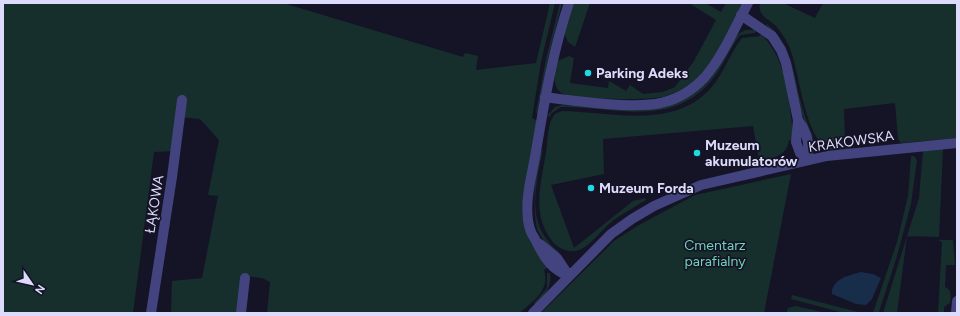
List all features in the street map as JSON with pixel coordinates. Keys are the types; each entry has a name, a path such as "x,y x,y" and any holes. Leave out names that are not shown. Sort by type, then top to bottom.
{"street":[{"path":"569,3 557,44 545,98 528,202 530,230 536,241 551,266 559,272 569,276"},
{"path":"545,98 585,102 649,104 673,99 692,89 706,75 748,3"},
{"path":"741,16 772,36 781,50 786,63 798,120 796,142 800,153 807,160"},
{"name":"ŁĄKOWA","path":"151,313 182,100"},
{"name":"KRAKOWSKA","path":"533,313 611,234 654,206 701,185 807,160 894,148 957,143"},
{"path":"241,313 245,278"},
{"path":"956,313 957,301"}],"green space":[{"path":"3,3 283,3 463,57 465,53 478,56 476,70 536,63 550,3 555,3 541,62 532,118 537,121 522,208 524,225 530,240 548,267 544,270 545,284 543,289 540,294 520,313 267,313 270,282 262,278 243,276 238,313 171,313 172,281 202,278 218,196 208,195 219,140 200,119 179,117 174,151 154,152 133,313 3,313"},
{"path":"560,3 562,3 548,59 538,113 536,113 546,59"},
{"path":"574,3 590,3 575,47 568,42 564,33"},
{"path":"689,3 705,3 721,12 726,3 743,3 727,35 706,68 690,84 663,97 642,99 578,97 567,95 557,89 554,77 558,61 569,56 574,58 570,83 608,88 609,81 626,91 630,85 643,94 663,92 675,87 694,61 716,20"},
{"path":"760,3 783,3 815,18 823,3 957,3 957,138 901,143 898,139 895,103 844,109 845,143 831,145 824,144 817,138 811,127 788,44 776,26 764,17 760,11"},
{"path":"767,24 781,40 790,58 807,123 813,137 811,139 773,31 766,25"},
{"path":"746,30 756,30 755,33 740,35 711,81 695,96 678,105 659,110 640,112 561,107 549,117 547,116 555,107 562,105 648,109 668,105 687,98 704,86 718,68 733,41 741,32"},
{"path":"761,34 777,57 782,70 789,98 794,141 789,140 785,150 778,156 759,160 753,126 603,139 604,174 551,185 574,248 633,201 645,198 646,200 615,219 586,246 575,251 569,251 557,246 546,232 542,221 539,199 549,127 555,114 562,111 641,116 661,114 679,109 696,101 711,88 720,76 742,38 760,36"},
{"path":"816,142 820,145 837,148 850,146 851,149 827,149 818,146 814,143"},
{"path":"543,148 535,204 535,188 538,163"},
{"path":"943,149 939,237 907,236 919,198 923,151"},
{"path":"911,156 914,156 917,160 911,204 897,256 879,312 873,313 897,242 908,196"},
{"name":"Cmentarz parafialny","path":"791,174 764,313 541,313 614,241 639,225 695,195"},
{"path":"535,204 541,229 548,241 559,252 559,254 544,241 536,224"},
{"path":"907,237 897,313 883,313"},
{"path":"938,240 953,240 955,265 946,265 945,287 950,292 951,298 950,303 944,307 944,313 938,313 942,242"},
{"path":"547,273 550,273 549,287 536,305 534,303 547,288"},
{"path":"792,295 862,313 844,313 791,299"},
{"path":"796,306 826,313 786,313 788,308"}],"water":[{"path":"861,272 873,274 881,278 872,299 866,305 856,304 832,294 838,281 847,276"}],"place":[{"name":"Parking Adeks","path":"588,73"},
{"name":"Muzeum akumulatorów","path":"697,153"},
{"name":"Muzeum Forda","path":"591,188"}]}
